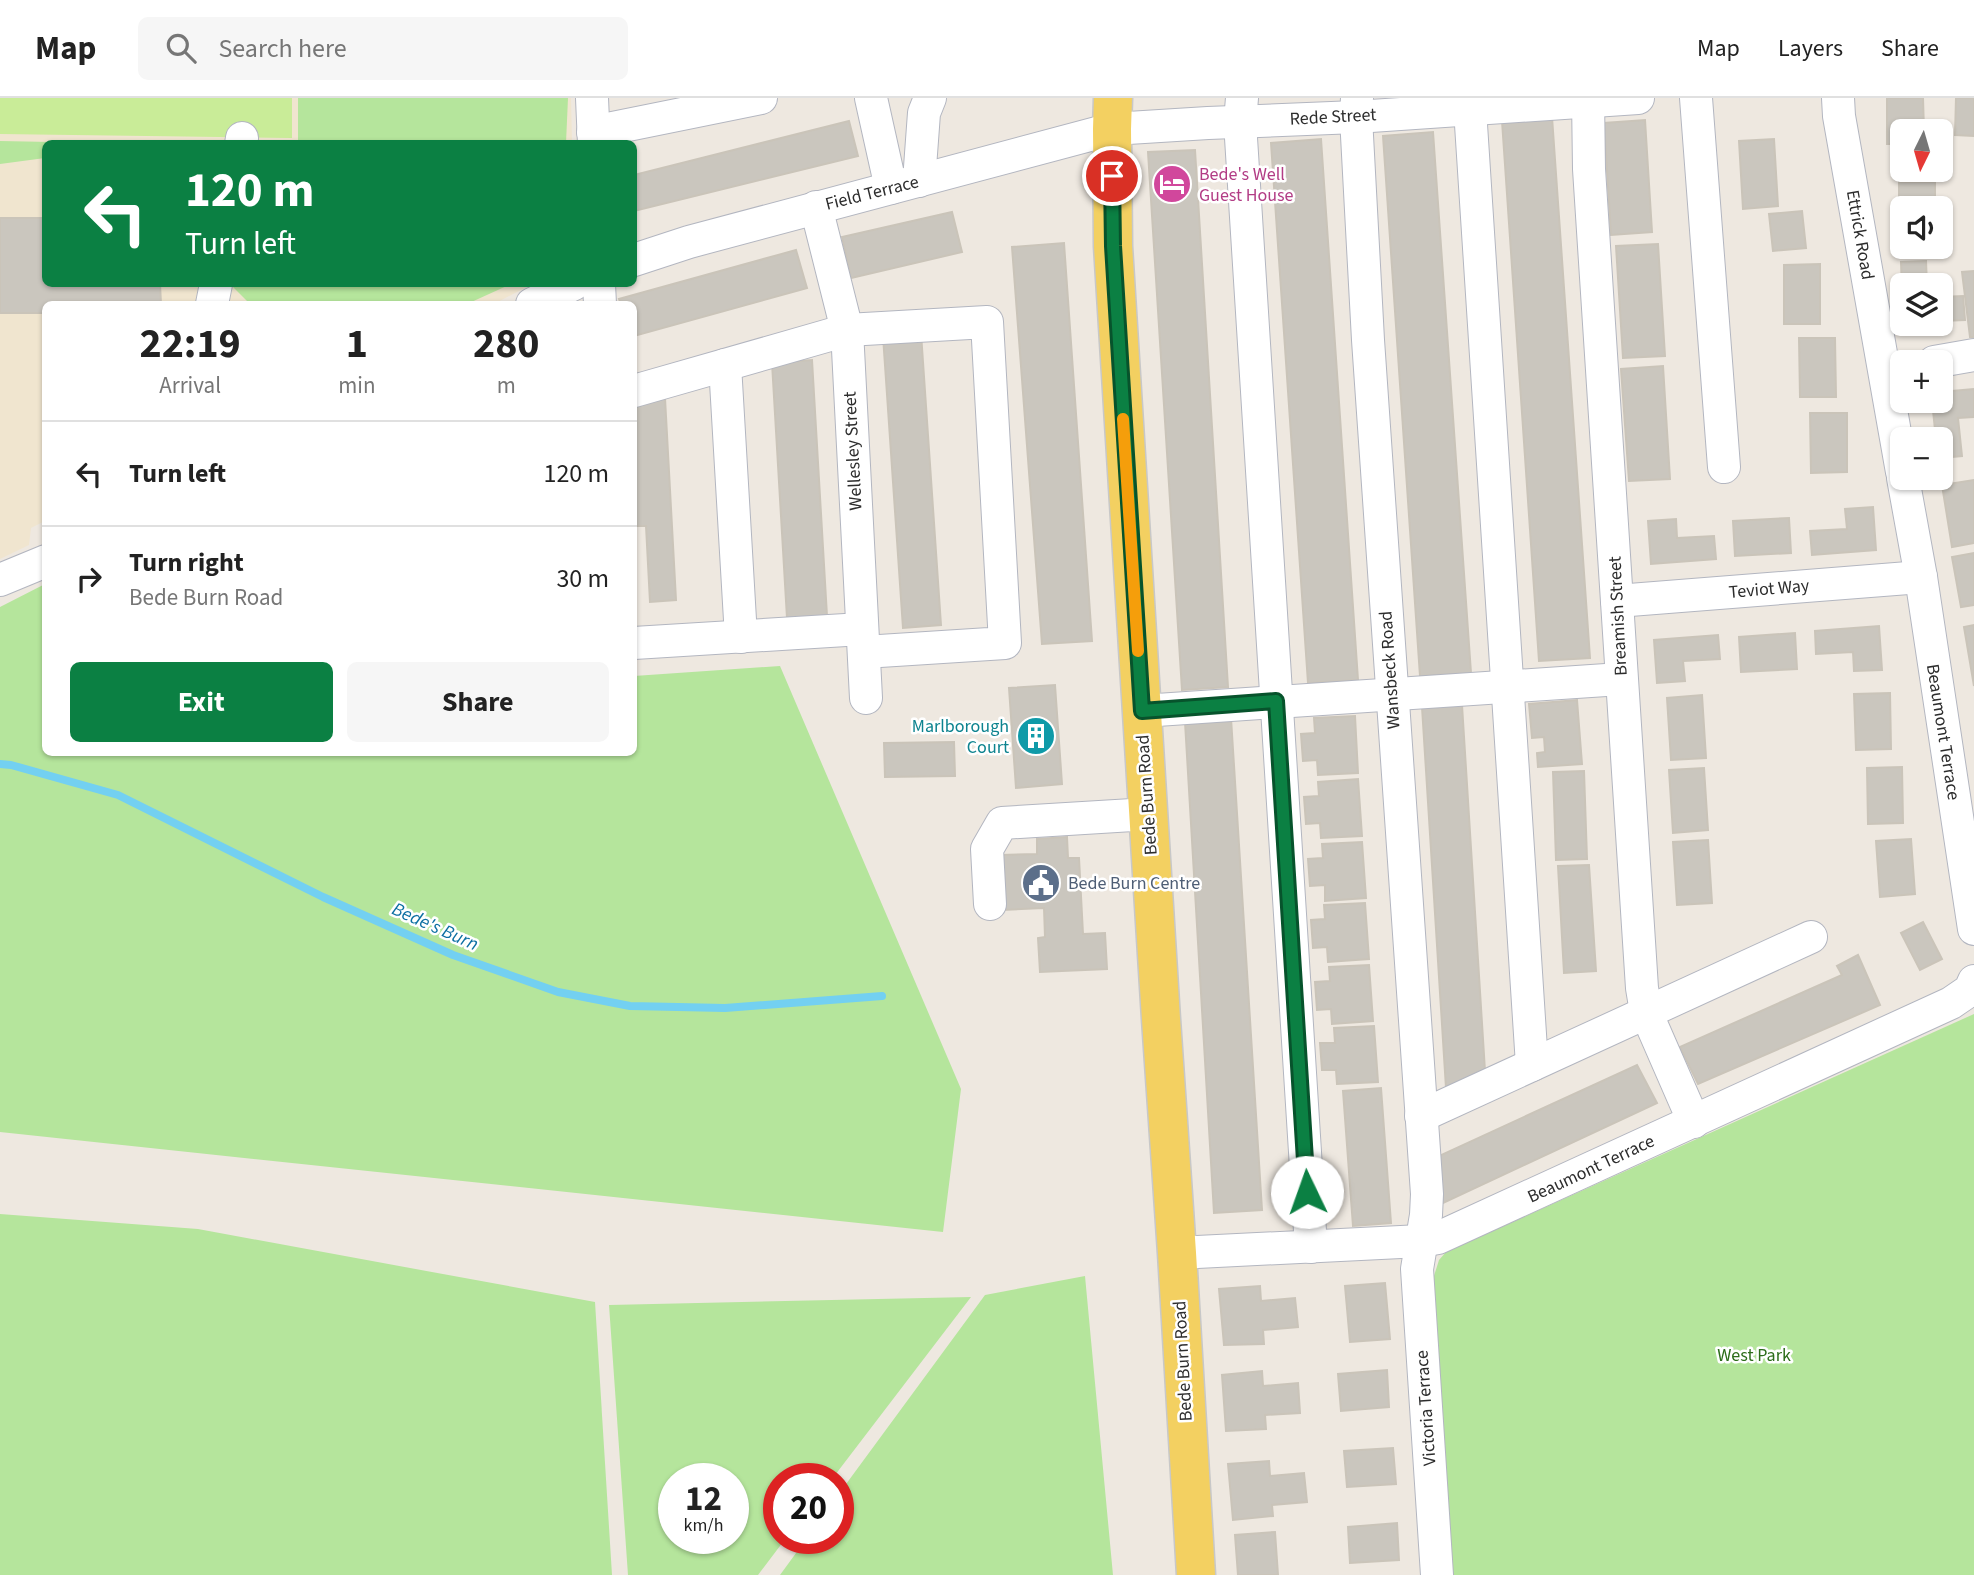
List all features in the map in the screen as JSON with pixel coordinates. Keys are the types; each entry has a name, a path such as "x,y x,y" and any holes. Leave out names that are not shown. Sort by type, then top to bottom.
{"main road":[{"name":"Bede Burn Road","path":"1112,114 1113,246 1196,1575"}],"street":[{"path":"592,98 593,138 728,101 761,98"},
{"path":"871,98 905,185"},
{"path":"905,185 923,113 930,98"},
{"name":"Rede Street","path":"1112,114 1638,98"},
{"path":"1696,98 1724,467"},
{"name":"Ettrick Road","path":"1838,98 1841,128 1890,352"},
{"name":"Breamish Street","path":"1588,99 1589,169 1642,988 1646,1012 1694,1122"},
{"path":"1470,103 1532,1065"},
{"name":"Wansbeck Road","path":"1357,107 1368,340 1427,1194 1421,1241"},
{"path":"1241,110 1311,1247"},
{"name":"Field Terrace","path":"637,259 689,242 905,185 1112,114"},
{"name":"Wellesley Street","path":"816,207 847,330 866,698"},
{"path":"537,301 568,287"},
{"path":"637,390 847,330 987,322 1005,643 741,636 637,643"},
{"path":"1953,359 1974,355"},
{"path":"725,365 741,636"},
{"path":"1905,490 1920,577"},
{"path":"0,580 42,564"},
{"name":"Teviot Way","path":"1617,601 1920,577"},
{"name":"Beaumont Terrace","path":"1920,577 1974,929"},
{"path":"1142,711 1621,680"},
{"path":"990,904 987,849 1002,823 1149,814"},
{"path":"1421,1116 1811,937"},
{"name":"Beaumont Terrace","path":"1177,1253 1438,1238 1951,1003 1970,990 1974,981"},
{"name":"Victoria Terrace","path":"1421,1241 1417,1269 1437,1575"}],"shaded area":[{"path":"0,98 571,98 572,140 42,140 42,287 526,287 500,301 42,301 42,522 31,528 29,545 0,559"}],"green space":[{"path":"0,98 292,98 292,138 0,134"},
{"path":"298,98 568,98 566,140 298,140"},
{"path":"0,141 42,142 42,158 0,164"},
{"path":"233,287 504,287 474,301 247,301"},
{"path":"42,586 42,756 637,756 637,676 780,666 961,1089 943,1232 0,1132 0,607"},
{"name":"West Park","path":"1974,1014 1974,1575 1444,1575 1433,1279 1439,1260 1446,1252"},
{"path":"0,1214 198,1229 595,1302 612,1575 0,1575"},
{"path":"1085,1276 1113,1575 780,1575 795,1554 854,1554 854,1473 985,1295"},
{"path":"971,1297 844,1463 763,1463 763,1554 774,1554 758,1575 628,1575 609,1305"}],"building":[{"path":"1887,98 1923,98 1924,119 1890,119 1890,144 1887,144"},
{"path":"1956,98 1974,98 1974,136 1955,135"},
{"path":"1552,117 1590,658 1539,661 1502,121"},
{"path":"1645,120 1652,232 1611,235 1604,123"},
{"path":"849,121 858,156 637,210 637,174"},
{"path":"1433,132 1471,673 1420,676 1383,136"},
{"path":"1321,139 1358,680 1308,683 1271,143"},
{"path":"1774,139 1778,206 1743,209 1739,141"},
{"path":"1195,150 1228,687 1182,690 1148,152"},
{"path":"1899,182 1935,182 1935,196 1899,196"},
{"path":"1802,211 1806,248 1773,251 1769,214"},
{"path":"952,212 962,252 851,278 842,237"},
{"path":"0,218 42,218 42,287 160,287 161,301 42,301 42,313 0,313"},
{"path":"1064,243 1092,641 1042,644 1012,247"},
{"path":"1658,244 1665,356 1623,358 1616,246"},
{"path":"796,250 807,288 637,335 637,301 619,299"},
{"path":"1926,261 1926,273 1901,273 1901,262"},
{"path":"1820,264 1820,324 1784,324 1784,265"},
{"path":"1974,271 1974,337 1970,337 1962,272"},
{"path":"1953,296 1963,296 1965,320 1953,320"},
{"path":"921,333 941,625 903,628 883,336"},
{"path":"1799,338 1835,338 1836,397 1800,397"},
{"path":"812,360 827,616 787,618 772,363"},
{"path":"1663,366 1670,479 1629,481 1621,369"},
{"path":"1974,389 1974,417 1958,418 1962,456 1953,457 1953,427 1935,427 1933,413 1953,413 1953,391"},
{"path":"665,398 676,600 650,602 646,526 637,526 637,400"},
{"path":"1810,413 1847,413 1847,472 1811,473"},
{"path":"1974,480 1974,543 1952,547 1943,490 1953,490 1953,483"},
{"path":"1873,507 1876,550 1812,555 1810,531 1847,529 1845,509"},
{"path":"1789,518 1791,553 1735,556 1733,521"},
{"path":"1676,519 1677,538 1714,536 1716,559 1651,564 1648,521"},
{"path":"1974,553 1974,605 1961,607 1952,557"},
{"path":"1974,625 1974,686 1964,627"},
{"path":"1879,626 1882,670 1854,671 1853,652 1816,654 1815,631"},
{"path":"1795,633 1797,669 1741,672 1739,637"},
{"path":"1718,635 1720,659 1683,661 1685,681 1657,683 1654,640"},
{"name":"Marlborough Court","path":"1055,685 1062,784 1016,788 1009,688"},
{"path":"1890,693 1891,749 1856,750 1854,694"},
{"path":"1702,695 1706,758 1671,760 1667,698"},
{"path":"1577,700 1582,764 1538,767 1537,753 1545,752 1544,737 1532,738 1529,704"},
{"path":"1462,705 1485,1071 1446,1088 1422,707"},
{"path":"1355,716 1358,773 1318,775 1317,760 1303,761 1301,734 1315,733 1314,718"},
{"path":"1231,718 1262,1210 1214,1213 1185,722"},
{"path":"954,742 955,776 885,777 884,743"},
{"path":"1902,767 1903,823 1868,824 1867,768"},
{"path":"1704,768 1708,830 1673,833 1669,770"},
{"path":"1584,771 1587,859 1556,860 1553,772"},
{"path":"1358,779 1362,836 1321,838 1320,823 1306,824 1304,797 1319,796 1318,782"},
{"name":"Bede Burn Centre","path":"1067,837 1068,858 1079,858 1083,934 1105,933 1107,969 1040,972 1038,938 1045,937 1044,908 1003,910 1001,855 1037,854 1037,839"},
{"path":"1911,839 1915,894 1880,897 1876,841"},
{"path":"1708,840 1712,903 1677,905 1673,842"},
{"path":"1362,842 1366,898 1325,901 1325,885 1310,886 1308,859 1323,858 1322,844"},
{"path":"1589,865 1596,971 1564,973 1558,866"},
{"path":"1365,903 1369,959 1328,962 1327,947 1313,948 1311,920 1325,919 1324,905"},
{"path":"1923,922 1942,959 1920,970 1901,933"},
{"path":"1858,955 1880,1005 1698,1084 1680,1047 1842,975 1837,966"},
{"path":"1369,965 1373,1021 1332,1024 1331,1009 1317,1010 1315,982 1330,981 1329,967"},
{"path":"1374,1026 1378,1082 1337,1084 1336,1070 1322,1070 1320,1043 1335,1043 1334,1028"},
{"path":"1637,1065 1657,1103 1443,1203 1439,1156"},
{"path":"1381,1088 1391,1223 1353,1226 1343,1091"},
{"path":"1385,1283 1390,1339 1350,1342 1345,1286"},
{"path":"1260,1286 1261,1301 1295,1298 1298,1327 1263,1330 1264,1344 1224,1345 1219,1289"},
{"path":"1387,1370 1389,1407 1341,1411 1338,1374"},
{"path":"1262,1371 1263,1386 1298,1383 1300,1413 1265,1415 1266,1429 1226,1431 1222,1375"},
{"path":"1393,1448 1396,1484 1347,1487 1344,1451"},
{"path":"1269,1461 1270,1476 1304,1473 1307,1502 1272,1505 1273,1516 1233,1520 1228,1464"},
{"path":"1397,1523 1399,1560 1350,1563 1348,1527"},
{"path":"1275,1532 1278,1575 1238,1575 1235,1535"}],"waterway":[{"name":"Bede's Burn","path":"0,764 118,795 323,897 453,955 558,992 630,1006 725,1008 882,996"}],"slow traffic":[{"path":"1123,419 1138,651"}],"place":[{"name":"Bede's Well Guest House","path":"1172,184"},
{"name":"Marlborough Court","path":"1036,736"},
{"name":"Bede Burn Centre","path":"1041,883"}],"route":[{"path":"1112,176 1113,246 1142,711 1276,701 1307,1192"}]}
